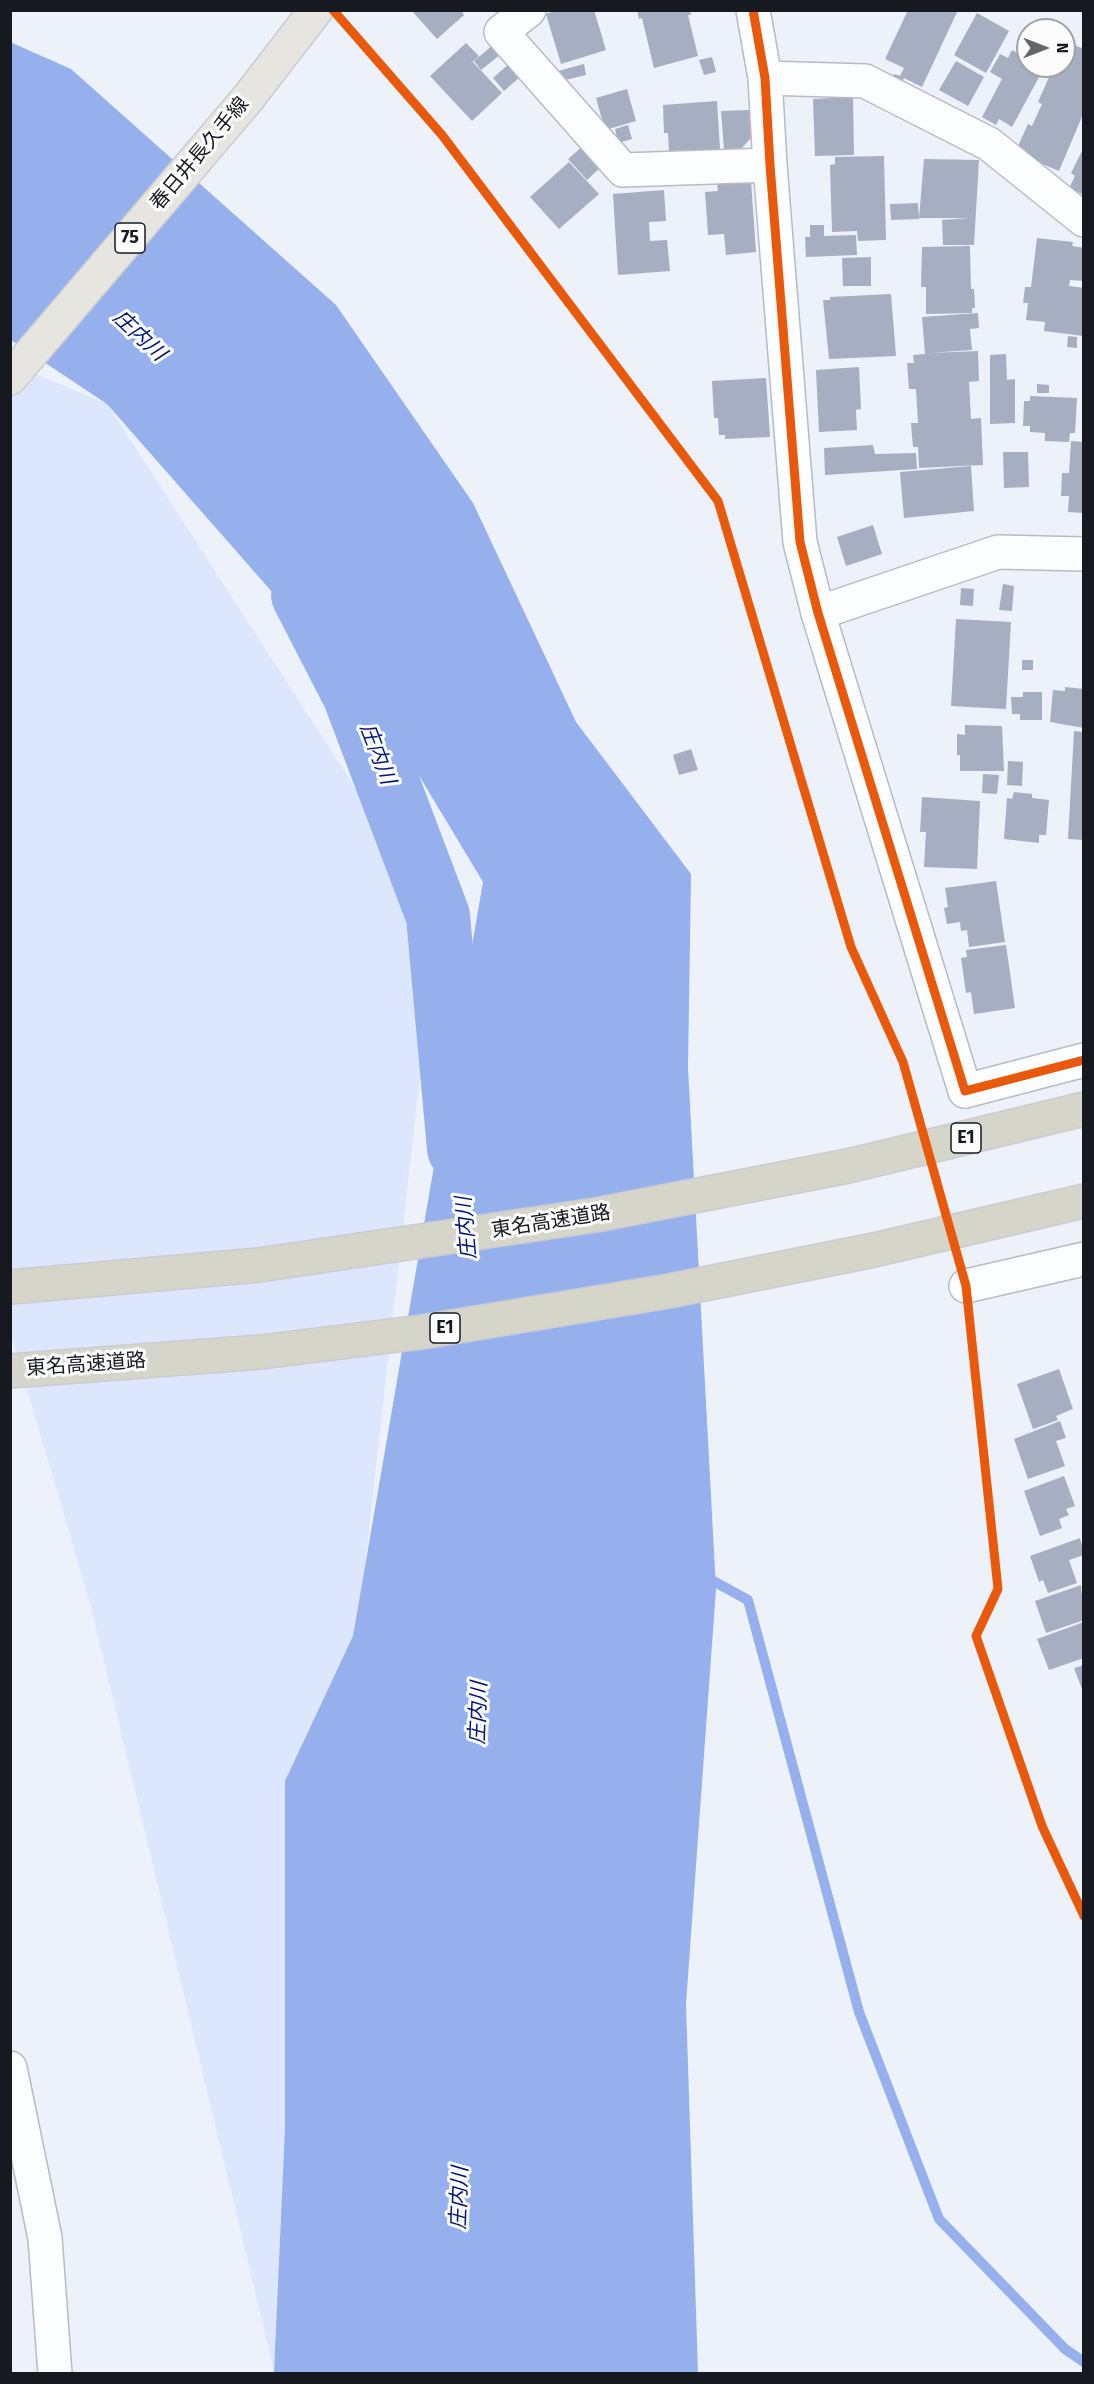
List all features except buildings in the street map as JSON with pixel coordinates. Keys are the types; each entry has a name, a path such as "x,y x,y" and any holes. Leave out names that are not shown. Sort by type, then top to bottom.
{"highway":[{"name":"東名高速道路","path":"10,1287 259,1265 596,1215 848,1166 1083,1110"},
{"name":"東名高速道路","path":"10,1371 261,1352 422,1332 669,1291 829,1259 1083,1201"}],"main road":[{"name":"春日井長久手線","path":"10,378 249,97 316,10"}],"street":[{"path":"529,10 501,32 623,170 770,165"},
{"path":"753,10 765,78 800,542 818,613 965,1091 1083,1060"},
{"path":"765,78 865,81 989,144 1083,220"},
{"path":"818,613 998,552 1083,554"},
{"path":"966,1286 1082,1262"},
{"path":"10,2068 45,2238 55,2373"}],"shaded area":[{"path":"10,363 107,404 438,916 274,2370 90,1603 11,1335"}],"water":[{"path":"10,42 71,69 336,305 473,503 576,722 691,874 688,1068 716,1589 686,2004 698,2373 274,2373 285,2128 285,1781 353,1636 483,882 388,724 107,404 11,340"}],"waterway":[{"name":"庄内川","path":"303,595 354,694 438,916 459,1149"},
{"path":"704,1576 748,1600 859,2012 939,2219 1065,2349 1084,2362"}],"cycle path":[{"path":"333,10 442,135 718,501 851,947 903,1062 966,1286 998,1589 976,1636 1042,1826 1084,1916"},
{"path":"753,10 765,78 800,542 818,613 965,1091 1084,1060"}]}
